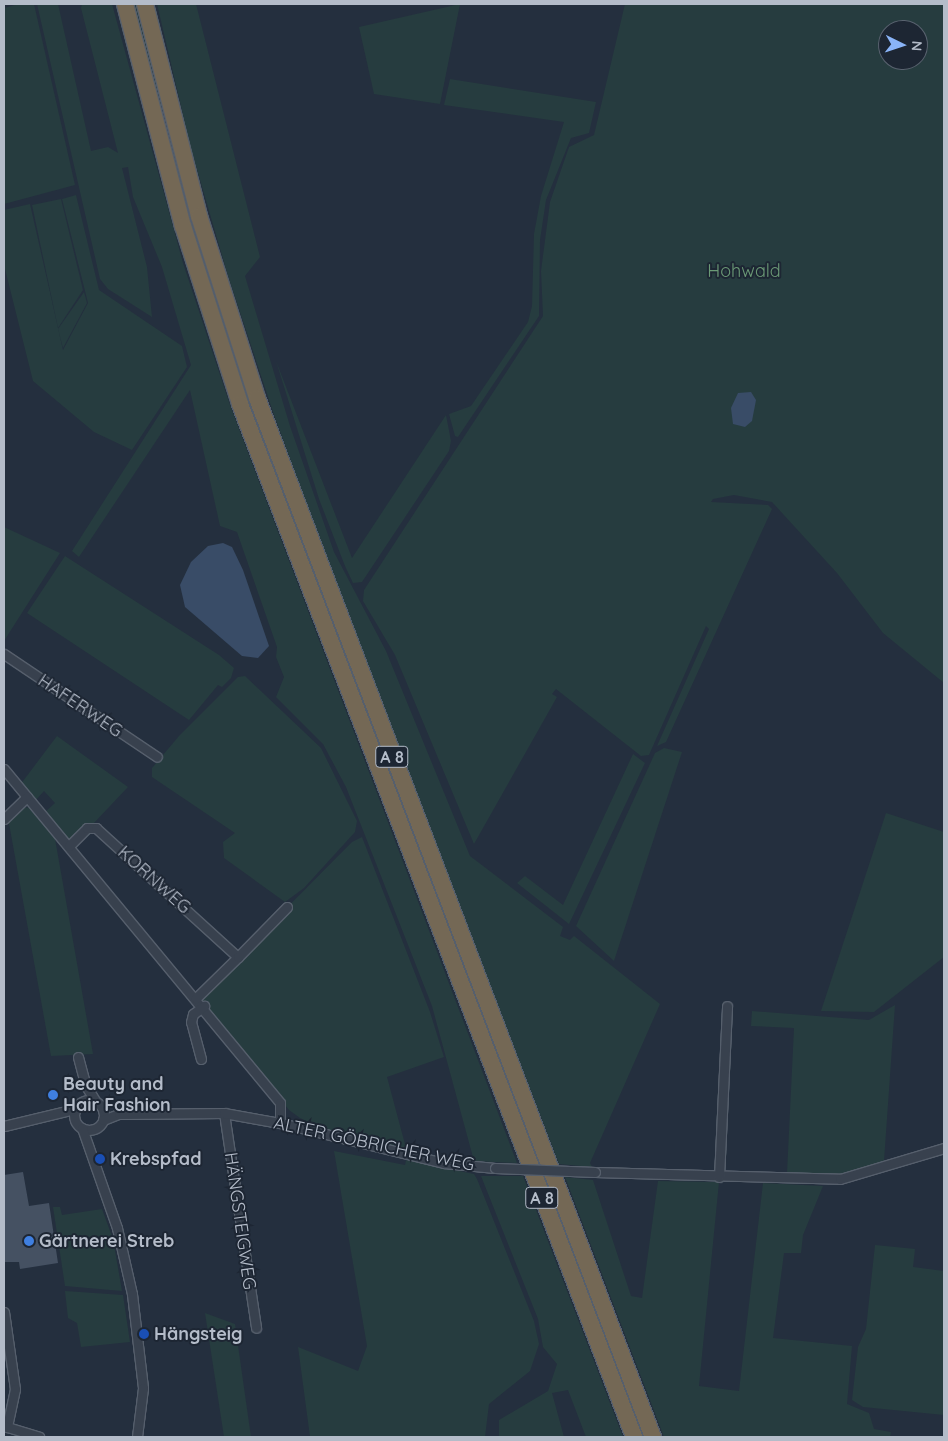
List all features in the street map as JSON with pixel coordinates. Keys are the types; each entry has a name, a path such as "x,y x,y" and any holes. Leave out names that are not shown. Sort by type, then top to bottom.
{"highway":[{"name":"A 8","path":"125,4 171,184 240,404 634,1437"},
{"name":"A 8","path":"145,4 199,216 260,407 654,1437"}],"street":[{"name":"HAFERWEG","path":"4,654 156,757"},
{"path":"4,769 204,1006 280,1103 280,1123"},
{"path":"4,819 27,797"},
{"name":"KORNWEG","path":"68,846 88,828 96,828 238,957"},
{"path":"196,998 287,908"},
{"path":"200,1059 191,1022 193,1014 204,1006"},
{"path":"719,1177 727,1006"},
{"path":"78,1057 86,1086 99,1104 100,1124 93,1151"},
{"path":"75,1114 82,1101 86,1086"},
{"name":"ALTER GÖBRICHER WEG","path":"82,1101 99,1104 119,1114 224,1113 280,1123 444,1163 495,1168 719,1177 840,1179 944,1148"},
{"name":"HÄNGSTEIGWEG","path":"224,1113 256,1328"},
{"path":"4,1126 75,1114"},
{"path":"75,1114 93,1151 117,1228 132,1294 144,1388 137,1437"},
{"name":"ALTER GÖBRICHER WEG","path":"100,1124 119,1114"},
{"path":"82,1128 100,1124"},
{"path":"4,1312 14,1389 6,1426 39,1437"}],"green space":[{"path":"19,4 34,4 75,185 4,204 4,8"},
{"path":"37,4 58,4 91,151 108,147 118,153 81,8 82,4 112,4 183,263 230,405 517,1163 474,1161 432,1006 346,787 323,744 276,697 284,677 276,657 277,647 237,532 220,526 190,390 79,557 72,551 191,365 162,267 133,197 128,167 122,168 147,267 152,317 108,289 100,279"},
{"path":"133,4 137,4 169,139 213,289 262,435 645,1437 260,435 189,217"},
{"path":"157,4 196,4 260,257 245,276 290,426 334,552 386,651 470,856 563,927 560,936 570,940 574,936 660,1004 590,1163 592,1167 559,1164 345,608 274,415 228,276 191,149"},
{"path":"460,4 440,104 374,94 359,27"},
{"name":"Hohwald","path":"625,4 944,4 944,683 883,633 837,573 772,502 734,495 713,499 711,502 768,505 772,509 666,742 657,746 709,629 706,626 649,755 641,756 556,689 552,694 557,697 474,844 395,655 363,601 364,590 543,316 541,271 550,202 569,147 594,135"},
{"path":"450,79 596,102 589,133 571,138 546,200 540,240 539,316 458,437 455,436 449,414 471,406 528,322 532,306 534,234 541,196 564,122 444,105"},
{"path":"76,195 99,290 182,346 187,367 132,450 94,432 33,381 4,265 4,210 30,204 63,350 88,303 62,199"},
{"path":"61,199 83,290 58,328 32,205"},
{"path":"84,292 87,303 63,348 58,329"},
{"path":"276,361 352,558 446,415 451,441 449,451 362,582 353,583 345,566 319,499"},
{"path":"4,527 60,553 4,641"},
{"path":"65,556 219,655 234,668 231,678 222,687 218,685 189,720 27,613"},
{"path":"245,676 321,748 357,821 355,832 304,888 285,902 224,858 223,842 235,833 152,777 152,768 179,736 238,677"},
{"path":"57,736 128,787 93,824 73,839 66,839 44,813 55,803 44,791 35,801 20,785"},
{"path":"664,748 682,752 614,961 576,926 655,753"},
{"path":"633,754 645,763 569,924 517,883 525,876 563,905"},
{"path":"30,807 54,833 93,1054 51,1056 8,818 18,809"},
{"path":"886,813 944,832 944,957 874,1012 821,1011"},
{"path":"362,837 430,1012 444,1057 387,1077 406,1148 332,1133 300,1118 289,1110 201,1000 216,979 352,842"},
{"path":"895,1005 884,1161 838,1175 787,1173 794,1028 751,1026 752,1011 869,1020"},
{"path":"334,1151 405,1165 406,1160 474,1174 477,1179 534,1321 539,1344 530,1371 489,1404 485,1437 310,1437 298,1347 358,1371 367,1346"},
{"path":"481,1176 523,1176 623,1437 586,1437 568,1390 552,1393 564,1437 499,1437 499,1420 548,1391 557,1364 543,1347 538,1319"},
{"path":"565,1177 593,1180 631,1296 642,1298 658,1181 719,1182 699,1386 739,1391 763,1183 823,1186 803,1235 801,1253 784,1253 773,1338 852,1346 847,1404 869,1413 874,1429 891,1432 890,1437 664,1437"},
{"path":"53,1207 60,1207 62,1215 102,1209 113,1239 122,1291 65,1286"},
{"path":"875,1245 915,1249 913,1267 944,1271 944,1415 863,1407 852,1400 858,1347 866,1329"},
{"path":"65,1291 123,1295 130,1342 81,1347 77,1323 68,1318"},
{"path":"205,1313 235,1324 251,1437 224,1437"}],"water":[{"path":"751,392 756,400 752,421 745,427 733,424 731,408 738,393"},
{"path":"223,543 232,547 243,570 269,646 258,658 242,656 185,607 180,585 191,562 208,546"}],"building":[{"name":"Gärtnerei Streb","path":"23,1172 29,1206 49,1203 58,1263 20,1269 19,1262 4,1262 4,1175"}],"place":[{"name":"Beauty and Hair Fashion","path":"53,1095"},
{"name":"Krebspfad","path":"100,1159"},
{"name":"Gärtnerei Streb","path":"29,1241"},
{"name":"Hängsteig","path":"144,1334"}]}
